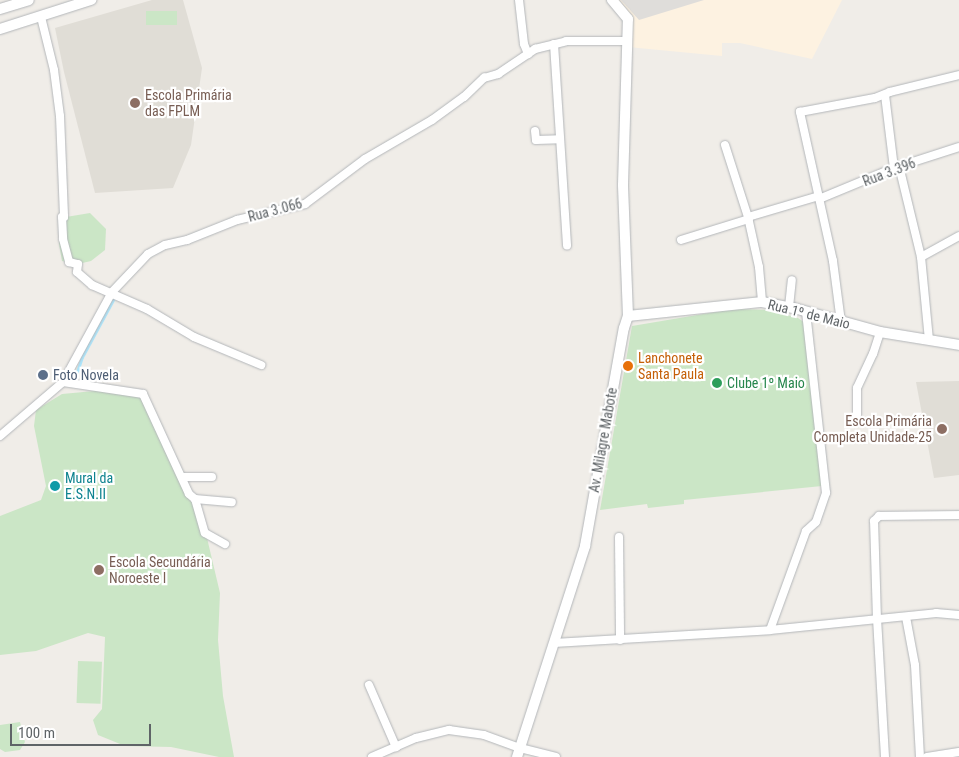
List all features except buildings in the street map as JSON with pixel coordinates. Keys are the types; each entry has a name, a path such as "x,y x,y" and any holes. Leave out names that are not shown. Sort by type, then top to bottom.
{"street":[{"path":"0,9 29,0"},
{"path":"0,29 41,18 91,0"},
{"path":"520,0 524,44 528,54"},
{"name":"Av. Milagre Mabote","path":"519,753 585,546 620,346 628,316 623,185 628,19 612,0"},
{"path":"41,18 54,70 60,116 64,250 69,262 78,264 77,272 92,285 112,292 147,309 194,337 261,365"},
{"name":"Rua 3.066","path":"0,436 63,382 112,292 148,254 165,245 187,240 237,220 305,204 365,159 432,120 464,97 484,78 498,74 528,54 566,41 628,41"},
{"path":"554,44 567,246"},
{"path":"841,322 837,284 800,112 885,95 890,92 959,75"},
{"path":"885,95 897,167 921,257 929,340"},
{"path":"536,131 536,140 560,139"},
{"path":"725,145 749,218 759,267 762,302"},
{"name":"Rua 3.396","path":"681,240 819,197 897,167 959,147"},
{"path":"921,257 959,236"},
{"path":"789,307 792,280"},
{"name":"Rua 1º de Maio","path":"628,316 762,302 789,307 880,332 959,344"},
{"path":"770,630 806,530 816,522 826,493 806,312"},
{"path":"857,415 857,388 875,349 880,332"},
{"path":"63,382 143,394 189,494 195,500 205,534 225,544"},
{"path":"182,477 212,477"},
{"path":"195,500 232,502"},
{"path":"885,757 877,620 874,521 879,516 959,514"},
{"path":"620,537 620,640"},
{"path":"554,643 770,630 906,618 936,613 959,615"},
{"path":"906,618 915,664 920,757"},
{"path":"368,686 396,747"},
{"path":"372,757 432,732 450,730 484,735 519,753 556,757"},
{"path":"927,757 959,752"}],"shaded area":[{"name":"Escola Primária das FPLM","path":"152,0 183,0 202,68 191,145 173,188 95,193 64,72 55,28"},
{"path":"612,0 842,0 812,59 740,43 722,43 722,56 628,47 628,19"},
{"path":"621,0 704,0 639,20"},
{"name":"Escola Primária Completa Unidade-25","path":"959,381 959,475 934,478 916,382"}],"green space":[{"path":"146,11 177,11 177,25 146,25"},
{"path":"90,213 106,229 105,250 91,261 78,264 62,261 59,244 60,218"},
{"name":"Clube 1º Maio","path":"733,309 770,310 798,318 805,323 822,486 684,500 684,504 648,508 647,504 600,510 632,326"},
{"name":"Escola Secundária Noroeste I","path":"116,389 146,398 193,496 198,500 220,593 218,640 223,696 234,757 219,757 171,747 125,746 98,735 93,720 102,709 105,637 88,633 36,651 0,655 0,516 41,500 46,486 34,426 36,410 62,394"},
{"path":"78,661 102,662 101,704 77,703"},
{"path":"20,722 25,742 20,750 5,752 0,749 0,725"}],"waterway":[{"path":"69,382 76,375 82,357 114,298"}],"place":[{"name":"Escola Primária das FPLM","path":"135,103"},
{"name":"Lanchonete Santa Paula","path":"628,366"},
{"name":"Foto Novela","path":"43,375"},
{"name":"Clube 1º Maio","path":"717,383"},
{"name":"Escola Primária Completa Unidade-25","path":"942,429"},
{"name":"Mural da E.S.N.II","path":"55,486"},
{"name":"Escola Secundária Noroeste I","path":"99,570"}]}
